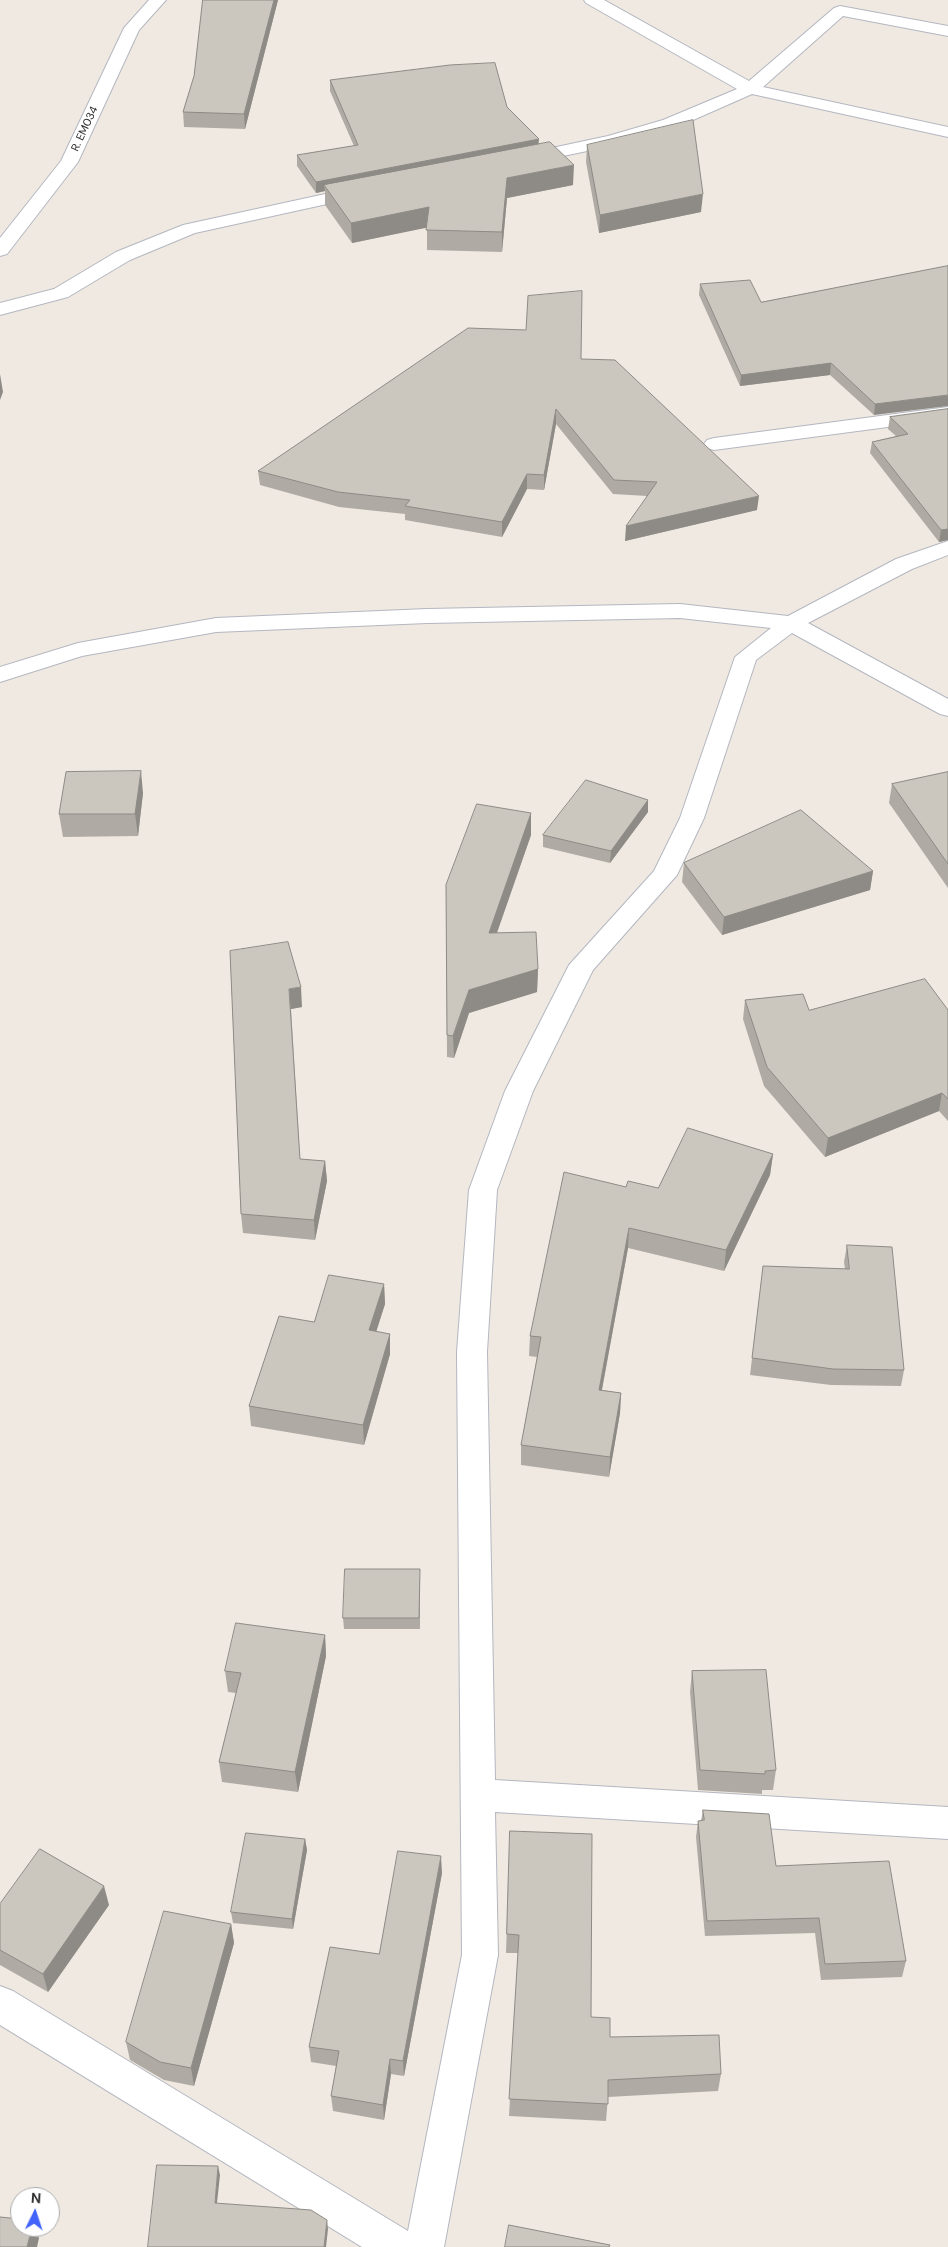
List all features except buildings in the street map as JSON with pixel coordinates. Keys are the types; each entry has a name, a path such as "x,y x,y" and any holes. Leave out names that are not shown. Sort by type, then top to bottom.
{"street":[{"name":"R. EM034","path":"0,250 69,162 132,28 158,0"},
{"path":"592,0 750,89 948,132"},
{"path":"509,163 611,141 669,124 750,89 844,5 948,31"},
{"path":"0,309 61,293 123,256 189,230 300,203 376,189"},
{"path":"714,444 948,412"},
{"path":"424,2247 480,1956 472,1352 483,1190 519,1091 582,965 665,875 692,818 746,657 791,623 904,564 948,547"},
{"path":"0,675 78,650 216,625 427,616 680,611 791,623 948,709"},
{"path":"477,1795 948,1824"},
{"path":"0,2004 398,2247"}]}
